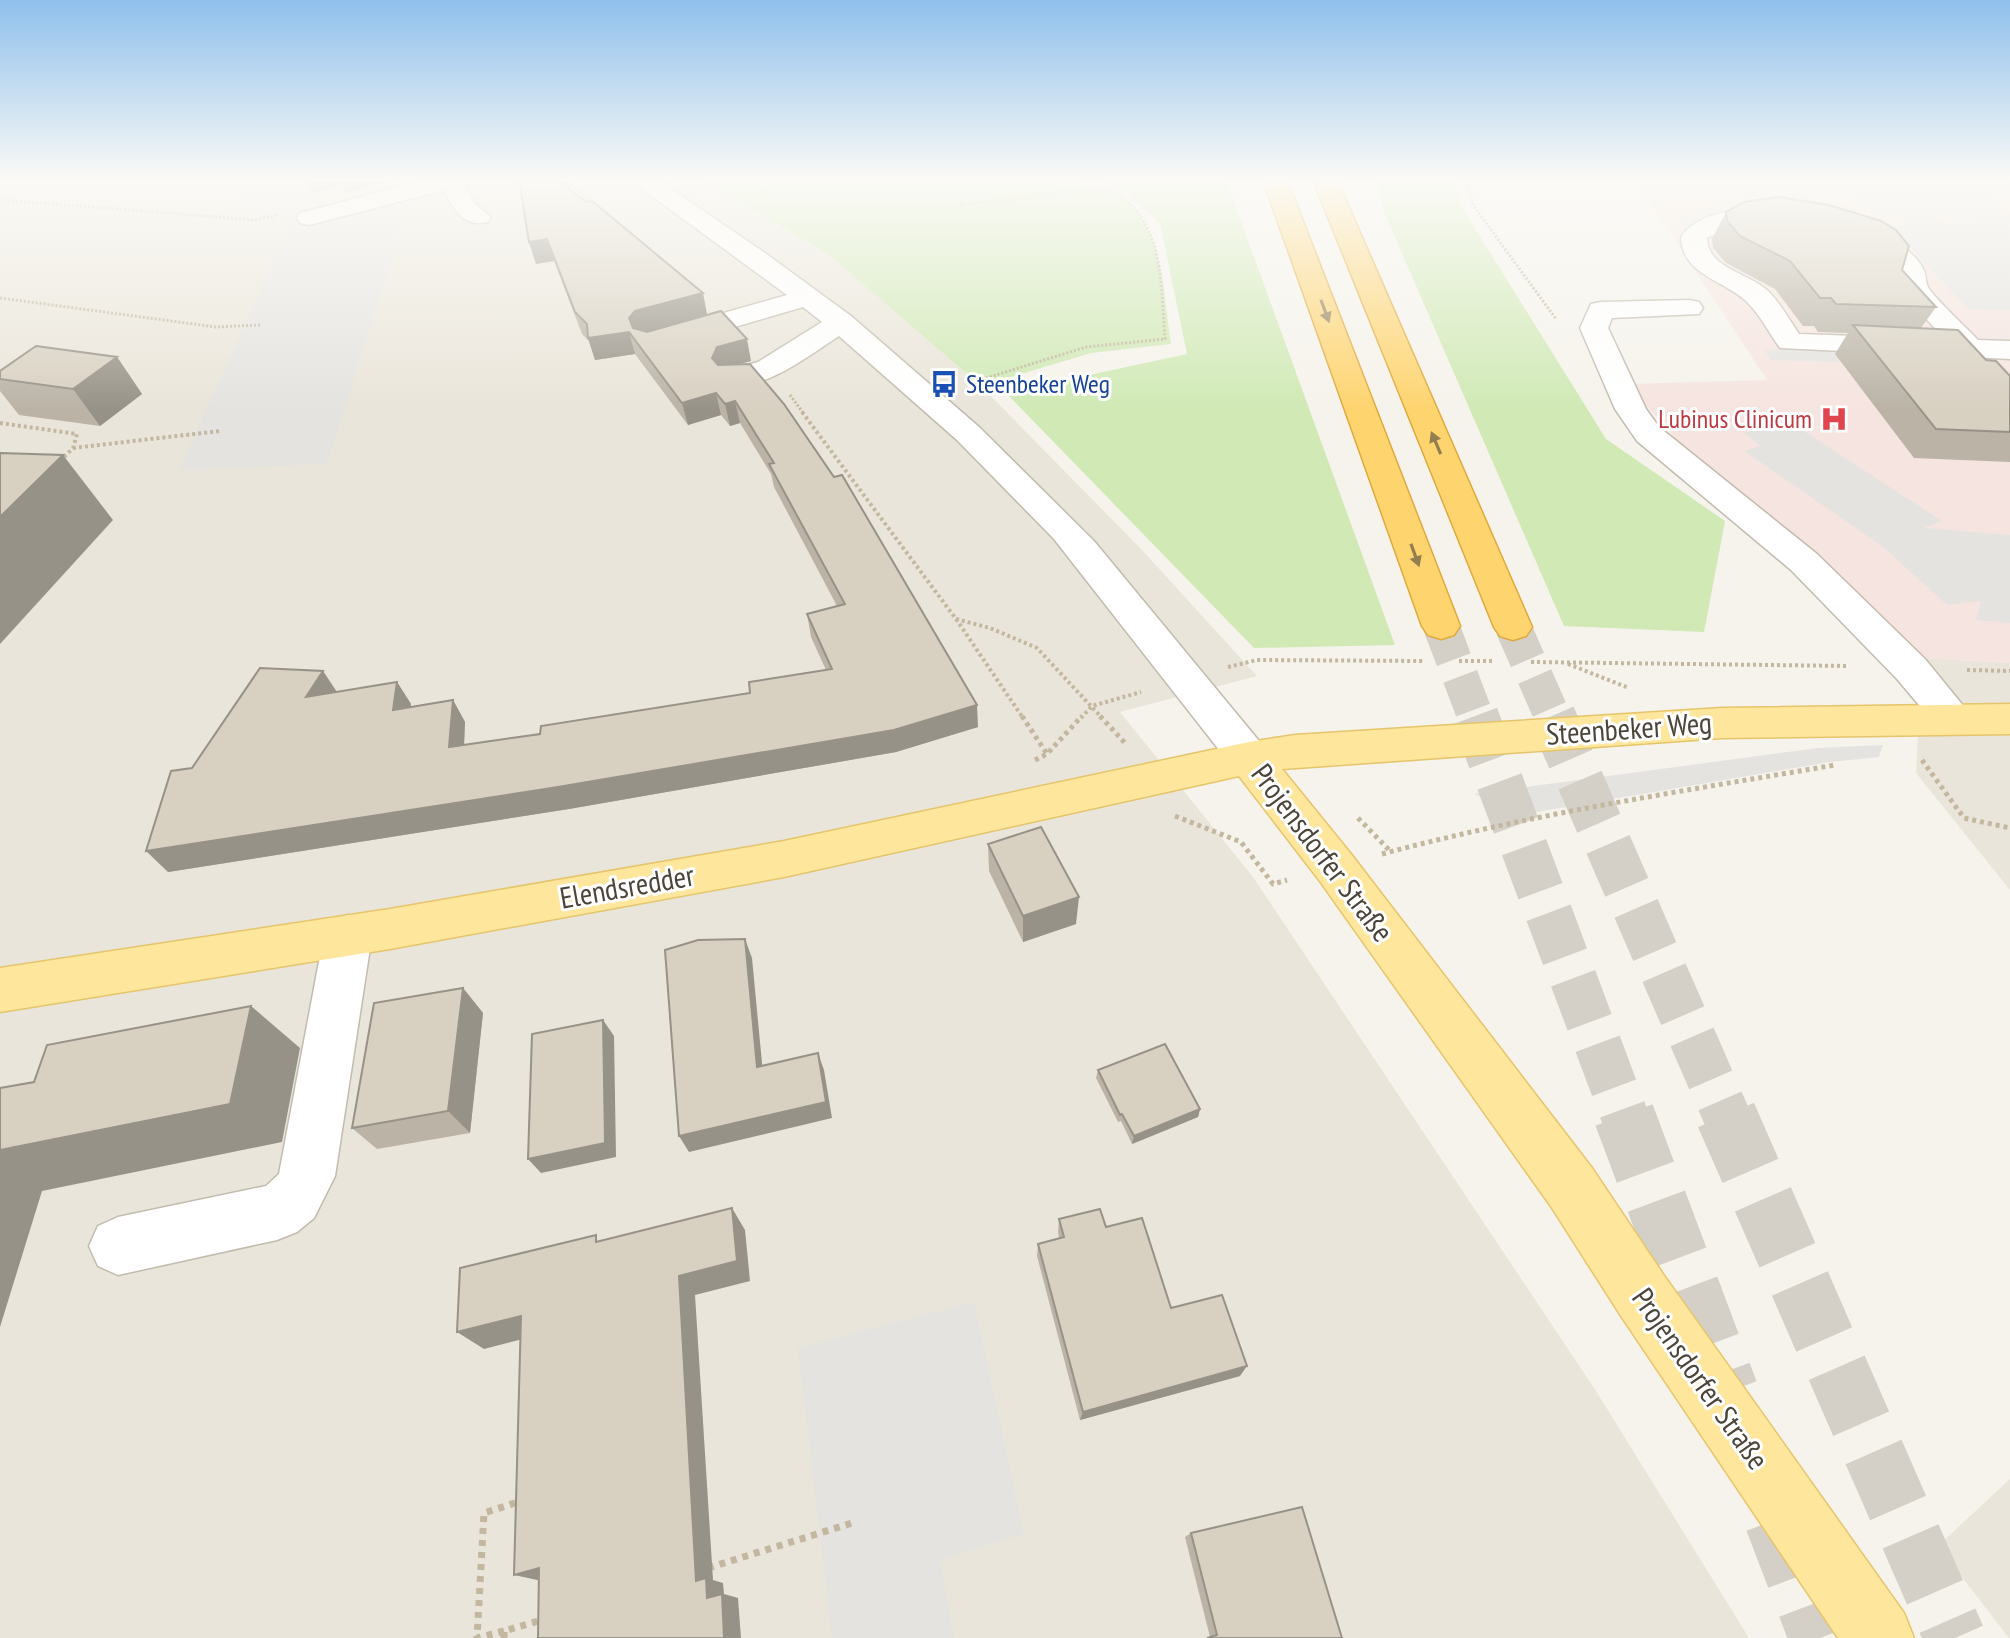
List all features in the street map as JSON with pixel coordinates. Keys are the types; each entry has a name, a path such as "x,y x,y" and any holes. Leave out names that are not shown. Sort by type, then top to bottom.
{"highway":[{"path":"1303,256 1441,626"},
{"path":"1358,256 1516,644"}],"main road":[{"name":"Steenbeker Weg","path":"1249,758 1295,751 1722,723 2010,719"},
{"name":"Elendsredder","path":"0,990 348,935 784,859 1249,758"},
{"name":"Projensdorfer Straße","path":"1249,758 1335,867 1572,1188 1642,1295 1879,1638"}],"street":[{"name":"Projensdorfer Straße","path":"754,256 841,322 929,398 1065,530 1100,569 1249,758"},
{"path":"1699,256 1705,264 1759,298 1790,342 2010,350"},
{"path":"1898,256 1911,271 1913,288 1970,349"},
{"path":"652,342 809,297"},
{"path":"1689,308 1601,310 1594,328 1631,409 1648,434 1804,562 1911,669 1954,719"},
{"path":"734,378 769,368 841,322"},
{"path":"118,1246 277,1212 295,1202 304,1189 309,1168 348,935"}],"path":[{"path":"929,398 1086,347 1165,339 1155,256"},
{"path":"1511,256 1563,328"},
{"path":"0,298 216,327 261,325"},
{"path":"0,423 77,434 73,448 52,469"},
{"path":"73,448 220,431"},
{"path":"1047,754 956,619 990,628 1037,648 1092,706"},
{"path":"1516,644 1911,669 2010,671"},
{"path":"1033,761 1047,754 1092,706 1257,660 1430,661"},
{"path":"1445,661 1505,661"},
{"path":"1907,760 1936,758"},
{"path":"1922,759 1964,818 2010,828"},
{"path":"1390,852 1449,836 1646,797 1847,764"},
{"path":"529,1499 484,1513 477,1638 504,1635 549,1617"},
{"path":"701,1570 852,1523"}],"shaded area":[{"path":"0,256 831,256 981,386 1141,549 1257,676 1120,712 1253,877 1596,1391 1749,1638 0,1638"},
{"path":"276,256 392,256 327,464 179,470"},
{"name":"Lubinus Clinicum","path":"1685,256 2010,256 2010,663 1922,658 1688,453 1627,384 1767,380"},
{"path":"1919,256 2010,256 2010,310 1968,309"},
{"path":"1764,349 1983,356 1993,367 1771,360"},
{"path":"1769,425 1779,431 1796,426 1942,521 1924,528 2010,535 2010,623 1976,620 1981,601 1947,605 1882,546 1744,451 1761,446 1743,433"},
{"path":"1922,658 2010,663 2010,890 1916,773"},
{"path":"1883,745 1879,757 1830,762 1525,814 1474,794 1818,748"},
{"path":"974,1302 1024,1534 940,1560 954,1638 832,1638 798,1348"},
{"path":"2010,1479 2010,1638 2009,1638 1938,1546"}],"green space":[{"path":"831,256 1158,256 1171,344 1091,353 981,386"},
{"path":"1167,256 1254,256 1395,645 1254,648 1006,393 1187,354"},
{"path":"1403,256 1492,256 1606,439 1725,521 1704,632 1564,626"}],"building":[{"path":"554,256 659,256 703,293 635,311 629,318 633,328 647,332 721,311 747,339 717,347 712,358 718,365 750,364 784,404 834,477 842,475 977,705 894,730 558,787 146,851 171,771 192,768 260,668 323,671 306,697 397,682 393,710 453,700 449,747 540,734 541,726 750,693 749,682 832,669 807,614 845,604 769,464 774,463 735,401 725,404 716,393 682,403 629,332 588,338 587,324 575,312"},
{"path":"1781,256 1906,256 1902,270 1936,307 1836,304 1831,298 1820,298 1790,261"},
{"path":"1853,325 1958,330 1986,360 1996,361 2010,376 2010,432 1936,429"},
{"path":"36,346 117,357 73,389 0,379 0,371"},
{"path":"0,453 63,455 0,517"},
{"path":"1041,827 1079,897 1023,916 988,844"},
{"path":"745,939 757,1067 818,1053 826,1102 679,1136 665,950 698,940"},
{"path":"463,988 448,1111 352,1128 374,1003"},
{"path":"251,1006 230,1104 0,1150 0,1088 34,1082 47,1045"},
{"path":"603,1020 605,1143 528,1159 532,1034"},
{"path":"1165,1044 1200,1109 1134,1136 1098,1070"},
{"path":"732,1208 737,1261 679,1276 696,1581 706,1578 707,1598 722,1594 724,1638 538,1638 539,1568 514,1575 521,1316 457,1332 460,1268 596,1235 596,1242"},
{"path":"1100,1209 1106,1227 1142,1218 1171,1308 1222,1295 1247,1366 1083,1412 1038,1244 1064,1237 1059,1219"},
{"path":"1302,1507 1342,1638 1207,1638 1217,1635 1191,1533"}],"tunnel":[{"path":"1441,626 1476,718"},
{"path":"1513,627 1553,718"},
{"path":"1475,716 1625,1117"},
{"path":"1552,716 1727,1117"},
{"path":"1624,1115 1728,1392"},
{"path":"1726,1115 1955,1638"},
{"path":"1775,1520 1820,1638"}],"place":[{"name":"Steenbeker Weg","path":"944,384"},
{"name":"Lubinus Clinicum","path":"1834,419"}]}
